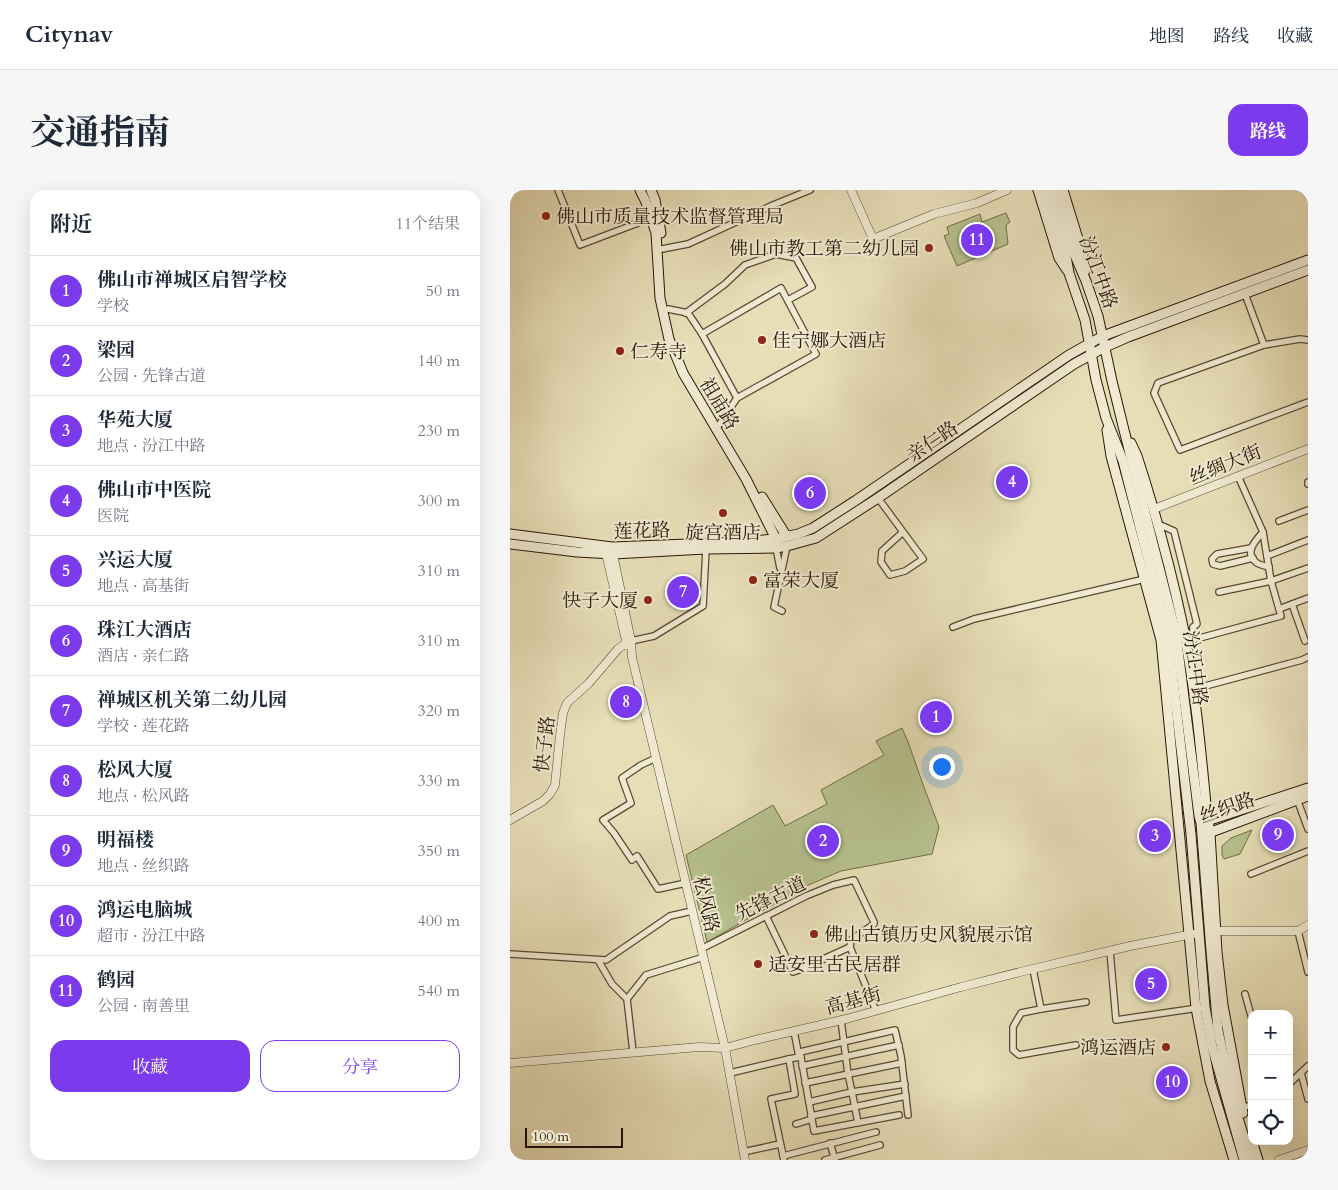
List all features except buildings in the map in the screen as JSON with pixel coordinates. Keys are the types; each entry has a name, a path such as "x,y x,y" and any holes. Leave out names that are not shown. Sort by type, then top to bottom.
{"main road":[{"name":"祖庙路","path":"640,190 656,233 660,298 669,340 683,373 746,479 776,543"},
{"path":"1038,190 1059,258 1069,273"},
{"path":"1047,190 1069,273"},
{"name":"汾江中路","path":"1055,190 1074,253 1098,316 1124,430 1176,634 1206,834 1211,951 1218,1031 1235,1108 1252,1160"},
{"path":"1064,190 1083,255 1086,281"},
{"name":"祖庙路","path":"652,191 662,249 665,296 673,336 687,372 787,542"},
{"path":"1103,336 1308,260"},
{"path":"1105,347 1308,270"},
{"name":"汾江中路","path":"1069,273 1085,320 1106,418 1124,461 1168,637 1191,834 1199,933 1200,1008 1244,1160"},
{"name":"亲仁路","path":"787,542 841,510 1069,355 1089,342 1103,336"},
{"name":"亲仁路","path":"787,542 816,538 878,498 1074,364 1105,347"},
{"path":"1106,418 1111,456 1161,640 1189,934 1210,1081 1234,1160"},
{"path":"1124,430 1137,456 1154,509 1182,623 1189,641 1204,819 1308,782"},
{"name":"莲花路","path":"510,534 609,550 706,549 776,543"},
{"name":"莲花路","path":"510,544 577,552 738,542 776,543"},
{"path":"776,543 787,542"},
{"name":"丝织路","path":"1191,834 1204,819 1308,788"},
{"name":"丝织路","path":"1191,834 1206,834 1308,796"},
{"path":"1206,834 1223,1005 1242,1108 1248,1128"},
{"path":"1253,1145 1258,1160"}],"street":[{"path":"558,190 580,245 651,218"},
{"path":"662,249 688,244 774,204 810,190"},
{"path":"851,190 873,239 934,214 977,203 1008,190"},
{"path":"686,313 725,284 745,265 776,254 796,258 812,286 788,300"},
{"path":"702,334 781,288 816,354 738,398 719,425"},
{"path":"1245,294 1264,345"},
{"path":"668,309 688,313 738,398"},
{"path":"1308,340 1264,345 1158,383 1154,393 1180,450 1308,402"},
{"name":"丝绸大街","path":"1154,509 1308,448"},
{"path":"1189,641 1281,616 1271,582 1263,532 1238,476"},
{"path":"878,498 904,532 923,559 905,572 890,575 881,562 882,552 904,532"},
{"path":"1279,521 1308,510"},
{"path":"1158,524 1174,531 1197,624 1193,628 1189,641"},
{"path":"1263,532 1251,548 1253,558 1257,563 1269,567"},
{"path":"1267,556 1308,540"},
{"path":"782,610 774,607 787,542"},
{"path":"776,543 781,573"},
{"path":"1251,548 1217,554 1212,559 1213,564 1220,566 1253,558"},
{"path":"609,550 628,642 654,636 703,606 706,549"},
{"path":"1219,592 1271,582 1308,568"},
{"path":"953,627 974,619 1145,579"},
{"path":"1279,609 1308,598"},
{"path":"1292,604 1305,641"},
{"name":"松风路","path":"628,642 725,1048 744,1156"},
{"name":"快子路","path":"510,820 543,801 550,794 555,785 563,713 567,704 618,649 628,642"},
{"path":"1194,689 1308,657"},
{"path":"656,758 641,765 622,778 631,803 604,820 632,860 637,856 658,889 686,883"},
{"path":"1297,799 1308,829"},
{"path":"1251,874 1308,851"},
{"name":"先锋古道","path":"702,948 806,896 833,885 854,880 874,924 851,940 850,947"},
{"path":"510,954 606,960 670,916 692,911"},
{"path":"766,916 793,972 850,947 876,1011"},
{"path":"1215,931 1298,931 1308,925"},
{"path":"1298,931 1308,972"},
{"name":"高基街","path":"510,1063 699,1047 725,1048 841,1020 1033,969 1199,933"},
{"path":"1110,951 1116,1020 1200,1008"},
{"path":"627,998 646,974 704,957"},
{"path":"598,960 612,984 627,998 633,1052"},
{"path":"1033,969 1041,1009"},
{"path":"1245,994 1249,1010"},
{"path":"1076,1045 1020,1056 1014,1050 1012,1027 1020,1013 1086,1002"},
{"path":"841,1020 848,1074 858,1123"},
{"path":"899,1115 814,1131 800,1052 895,1030 902,1063 908,1115"},
{"path":"730,1072 799,1057 794,1031"},
{"path":"802,1066 899,1045"},
{"path":"789,1059 795,1094 771,1099 783,1158 830,1143 876,1132"},
{"path":"805,1083 902,1063"},
{"path":"1293,1080 1308,1066"},
{"path":"1301,1073 1308,1099"},
{"path":"809,1102 852,1092 905,1084"},
{"path":"796,1124 855,1107 906,1096"},
{"path":"1242,1108 1248,1106"},
{"path":"830,1143 835,1159"},
{"path":"744,1156 780,1144"},
{"path":"825,1160 835,1159 880,1145"},
{"path":"1279,1160 1308,1150"}],"green space":[{"path":"1006,213 1010,222 1006,225 1008,244 957,266 944,236 949,234 947,227 980,214 982,222"},
{"path":"902,728 939,827 932,854 841,871 804,887 707,942 686,855 773,805 785,826 827,804 821,790 884,755 876,741"},
{"path":"1252,830 1240,854 1224,859 1222,846 1231,838"}],"place":[{"name":"佛山市质量技术监督管理局","path":"546,216"},
{"name":"鹤园","path":"977,240"},
{"name":"佛山市教工第二幼儿园","path":"929,248"},
{"name":"佳宁娜大酒店","path":"762,340"},
{"name":"仁寿寺","path":"620,351"},
{"name":"佛山市中医院","path":"1012,482"},
{"name":"珠江大酒店","path":"810,493"},
{"name":"旋宫酒店","path":"723,513"},
{"name":"富荣大厦","path":"753,580"},
{"name":"禅城区机关第二幼儿园","path":"683,592"},
{"name":"快子大厦","path":"648,600"},
{"name":"松风大厦","path":"626,702"},
{"name":"佛山市禅城区启智学校","path":"936,717"},
{"name":"明福楼","path":"1278,835"},
{"name":"华苑大厦","path":"1155,836"},
{"name":"梁园","path":"823,841"},
{"name":"佛山古镇历史风貌展示馆","path":"814,934"},
{"name":"适安里古民居群","path":"758,964"},
{"name":"兴运大厦","path":"1151,984"},
{"name":"鸿运酒店","path":"1166,1047"},
{"name":"鸿运电脑城","path":"1172,1082"}]}
